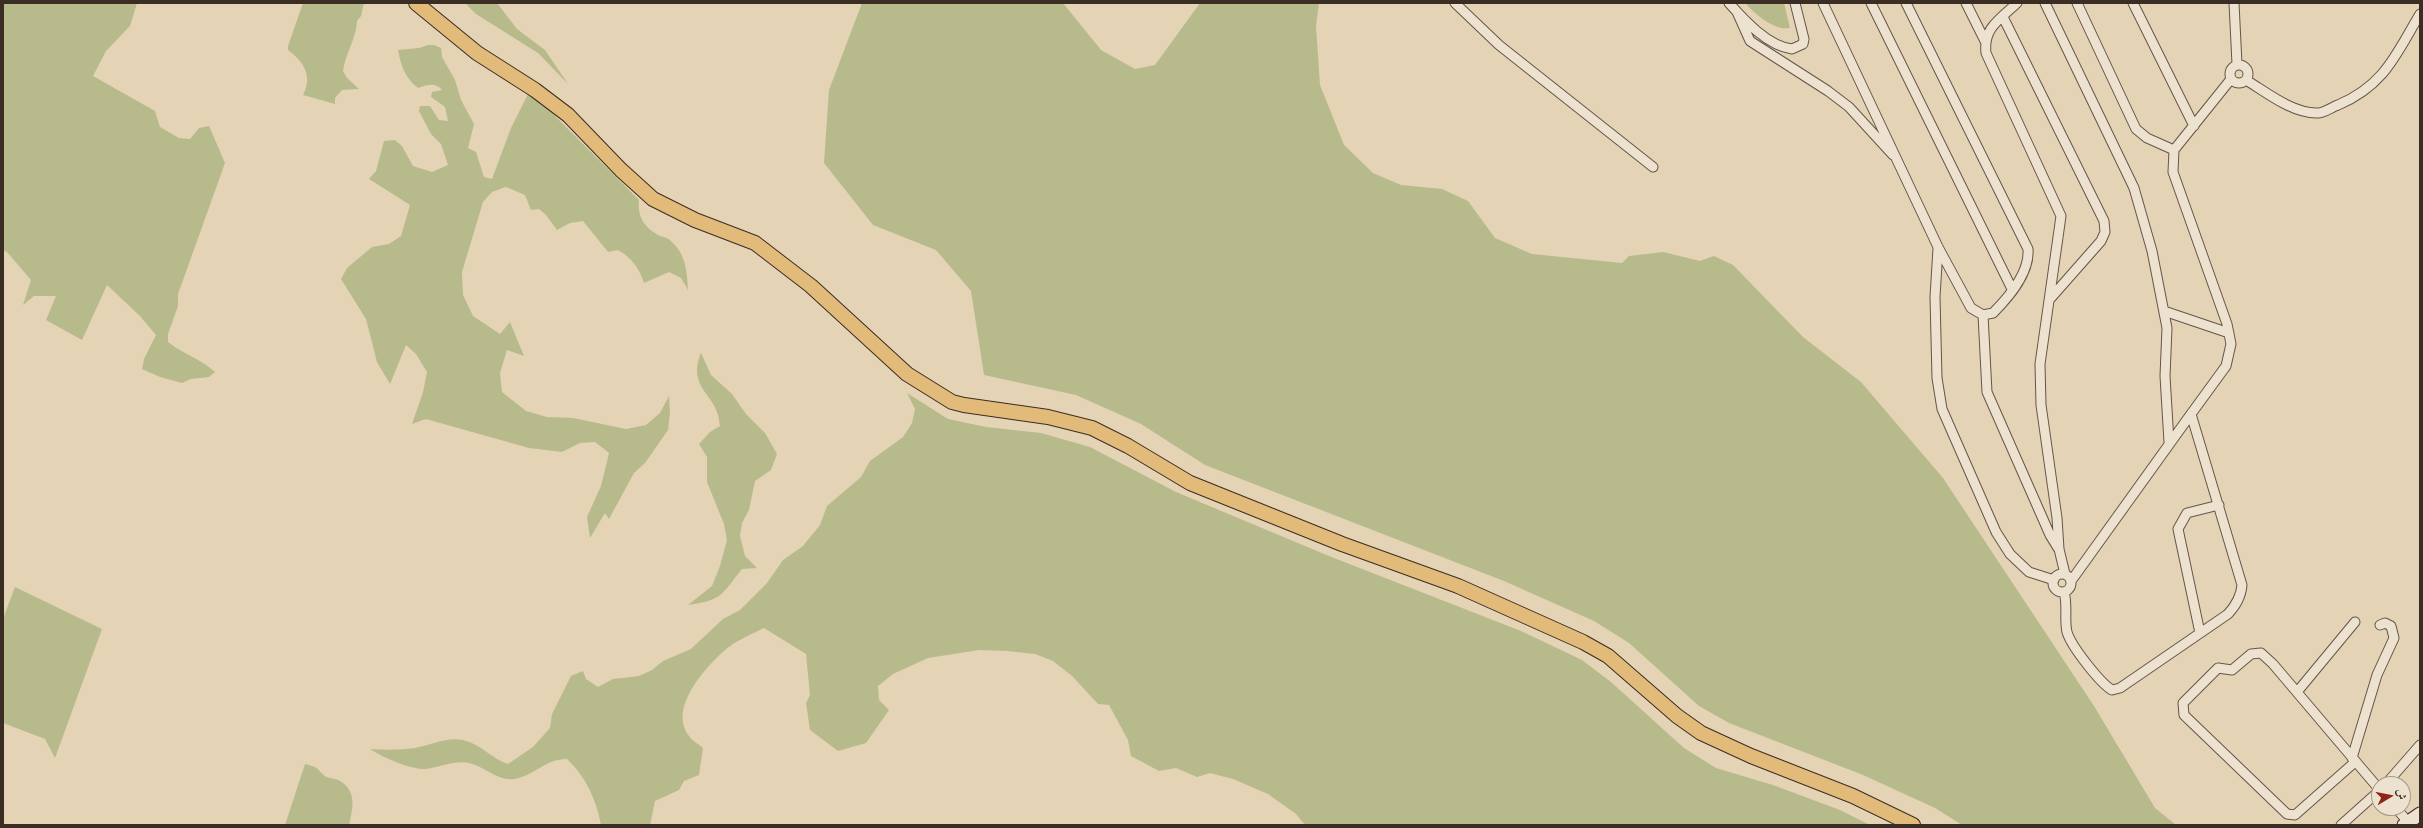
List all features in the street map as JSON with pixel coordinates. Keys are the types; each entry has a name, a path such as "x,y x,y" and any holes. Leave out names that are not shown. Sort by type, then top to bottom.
{"main road":[{"path":"416,3 477,53 535,90 568,115 621,170 653,199 695,220 755,243 811,286 907,374 952,402 964,405 1048,416 1092,428 1128,446 1190,482 1342,544 1471,592 1583,642 1608,656 1677,716 1702,733 1751,756 1853,796 1913,825"},
{"path":"2406,824 2420,814"}],"street":[{"path":"1455,3 1504,49 1653,167"},
{"path":"1730,3 1737,12 1760,33 1783,47 1792,49 1799,47 1804,39 1795,3"},
{"path":"1823,3 1938,247 1971,308 1983,315 1993,314 2026,272 2029,260 2028,249 1906,3"},
{"path":"1871,3 2012,289"},
{"path":"1966,3 1984,41 1986,53 2061,216 2040,364 2041,405 2059,549 2068,578 2068,590 2064,592"},
{"path":"1984,41 1987,32 2017,3"},
{"path":"2045,3 2134,188 2152,250 2164,311 2168,346 2166,376 2169,442"},
{"path":"2077,3 2136,129 2147,138 2174,150"},
{"path":"2132,3 2194,126"},
{"path":"2234,3 2237,64"},
{"path":"1737,12 1750,41 1828,91 1849,107 1897,158"},
{"path":"2246,80 2288,106 2318,113 2348,101 2372,84 2394,61 2420,14"},
{"path":"2003,17 2104,221 2105,232 2101,241 2049,300"},
{"path":"2068,578 2226,366 2231,344 2229,333 2173,172 2174,150 2230,79 2232,68 2237,64 2243,65 2247,69 2248,75 2246,80 2241,83 2230,79"},
{"path":"1938,247 1936,312 1937,378 1942,409 1996,532 2010,554 2029,572 2054,580"},
{"path":"2164,311 2229,333"},
{"path":"1983,315 1987,392 2050,536 2059,549"},
{"path":"2064,592 2066,625 2071,640 2102,683 2112,690 2125,684 2228,614 2238,600 2242,592 2242,585 2191,414"},
{"path":"2200,633 2178,528 2187,513 2219,505"},
{"path":"2054,580 2060,574 2068,578"},
{"path":"2054,580 2056,589 2064,592"},
{"path":"2297,692 2355,622"},
{"path":"2371,780 2354,760 2297,692 2273,664 2261,653 2256,652 2232,670 2218,668 2183,703 2182,708 2184,715 2287,814 2292,816 2295,815 2354,760 2377,675 2394,638 2390,626 2385,623 2380,625"},
{"path":"2393,776 2420,746"},
{"path":"2341,825 2371,797"}],"green space":[{"path":"3,3 137,3 130,26 106,51 93,76 155,111 160,127 179,138 190,139 199,128 209,126 225,163 178,294 178,306 168,334 168,342 210,367 215,372 209,377 191,379 182,383 160,377 142,369 144,359 156,335 140,316 107,285 82,340 46,320 56,296 34,296 23,305 31,280 7,252 3,250"},
{"path":"303,3 364,3 361,16 357,21 355,33 343,71 347,78 359,89 342,90 335,98 335,104 303,95 307,82 305,70 298,59 288,50 288,46"},
{"path":"465,3 497,3 517,29 545,50 568,84 538,53 476,14"},
{"path":"862,3 1063,3 1101,50 1135,69 1155,65 1200,3 1319,3 1316,26 1320,85 1344,145 1373,173 1401,185 1442,189 1468,201 1495,238 1532,254 1622,263 1629,256 1663,252 1700,261 1714,256 1733,265 1803,337 1861,382 1943,478 2094,706 2155,808 2176,825 1962,825 1935,808 1863,775 1729,723 1699,706 1629,643 1594,621 1504,581 1205,465 1141,424 1076,395 984,375 971,291 936,250 873,225 824,163 829,90"},
{"path":"1745,3 1784,3 1790,28 1778,27 1765,21"},
{"path":"434,45 441,48 442,57 455,80 461,100 474,124 468,148 476,152 484,177 492,179 511,128 528,94 548,109 639,200 640,216 645,225 653,232 671,241 677,247 685,264 688,290 681,278 669,272 644,283 640,273 631,260 618,250 608,252 583,221 570,223 557,230 546,215 539,209 531,210 525,195 506,187 492,192 483,202 462,272 463,295 473,316 500,334 510,322 524,356 507,350 500,373 502,392 526,411 547,417 573,418 626,429 646,425 660,413 669,396 670,413 668,430 645,463 634,473 609,519 605,513 590,538 587,517 601,486 609,453 595,442 580,443 562,452 529,448 426,419 412,424 423,392 427,372 416,354 406,345 390,384 377,362 366,319 341,279 347,268 372,247 389,244 401,236 410,205 369,179 376,171 384,141 395,140 402,146 413,166 432,172 448,165 441,144 431,134 419,111 420,106 430,106 439,120 448,121 445,107 431,97 432,92 442,90 434,85 418,88 404,71 398,50 419,48"},
{"path":"701,353 711,375 732,394 746,414 765,433 777,454 771,470 755,481 749,510 742,523 740,536 745,556 757,568 742,569 725,590 715,598 688,605 712,586 720,566 727,540 724,524 707,482 707,457 699,444 710,432 720,426 714,405 704,391 697,375 697,365"},
{"path":"907,393 948,419 986,427 1041,433 1090,447 1176,492 1329,556 1521,631 1582,660 1611,682 1684,748 1716,768 1773,785 1840,810 1870,825 1305,825 1296,814 1268,794 1233,779 1210,773 1197,777 1176,768 1159,771 1131,756 1128,740 1109,705 1098,704 1072,676 1053,661 1035,654 1007,651 979,650 928,658 893,674 878,686 879,700 889,710 866,743 838,751 810,730 806,703 810,695 806,654 764,628 725,650 708,667 692,689 686,701 683,713 684,725 690,738 703,748 699,775 684,781 679,790 655,801 650,825 601,825 593,797 585,781 567,759 552,762 528,775 508,779 464,762 420,769 389,759 370,749 409,749 445,740 457,739 469,742 502,762 508,764 533,747 550,728 552,714 571,676 583,671 586,679 598,687 613,679 639,676 652,670 663,661 691,649 723,619 740,610 767,583 783,560 803,546 820,525 827,506 861,477 870,461 903,437 912,423 915,409"},
{"path":"15,587 102,629 55,758 45,739 3,723 3,619"},
{"path":"305,764 316,767 327,777 337,779 349,790 352,801 352,813 349,825 285,825"}]}
